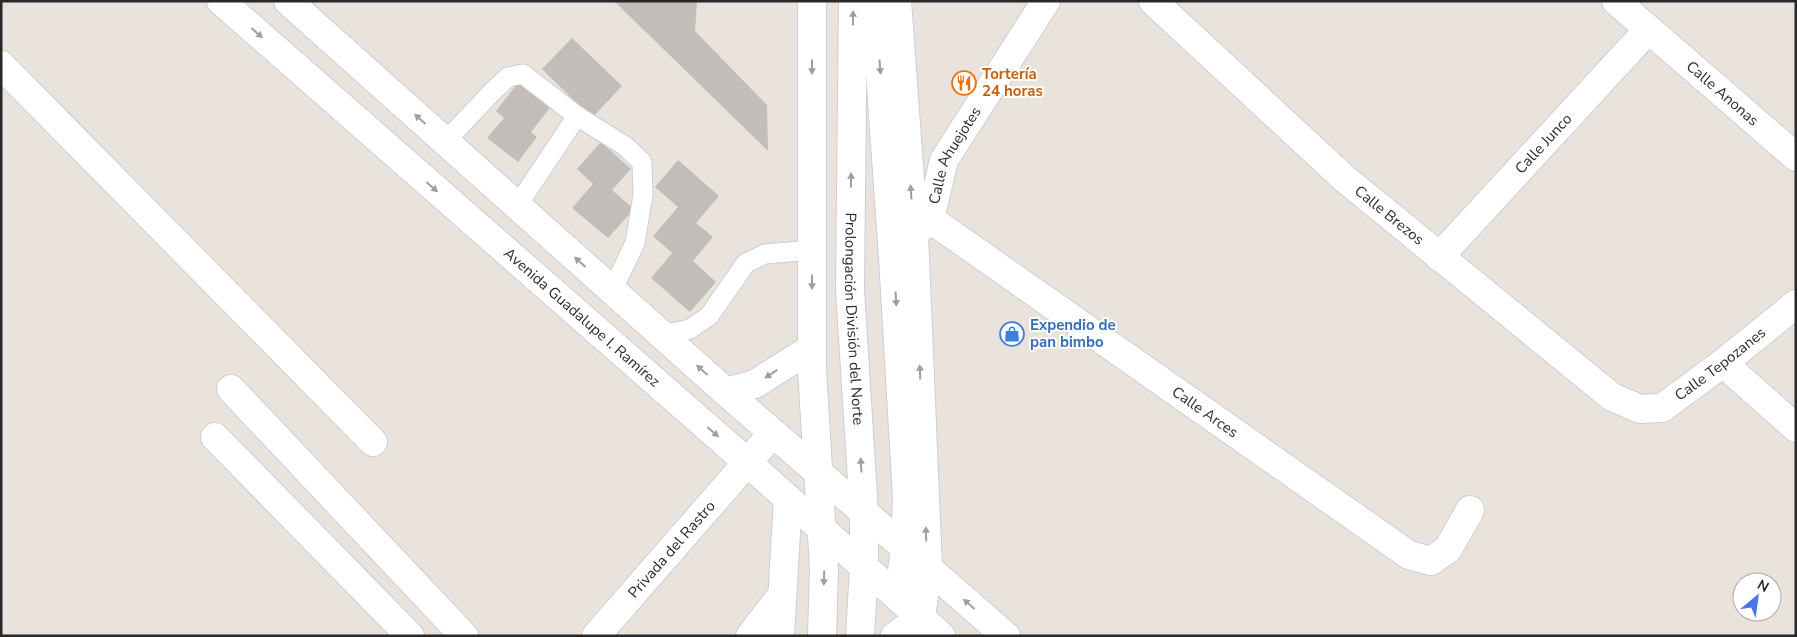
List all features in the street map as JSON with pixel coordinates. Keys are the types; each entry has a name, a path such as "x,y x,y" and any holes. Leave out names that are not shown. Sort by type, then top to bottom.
{"main road":[{"name":"Avenida Guadalupe I. Ramírez","path":"221,1 747,462 942,636"},
{"path":"288,1 726,392 1006,636"},
{"path":"812,1 812,348 824,569 822,636"},
{"name":"Prolongación División del Norte","path":"853,1 850,290 864,512 864,567 860,636"},
{"path":"876,1 907,498 905,547 899,597"},
{"path":"895,636 921,618 928,567 922,226 897,1"},
{"name":"Calle Ahuejotes","path":"893,257 922,226 944,160 1046,1"},
{"name":"Calle Brezos","path":"1153,1 1345,179 1612,397 1640,409"},
{"name":"Calle Anonas","path":"1616,1 1796,157"},
{"name":"Calle Junco","path":"1439,257 1648,30"},
{"path":"1,65 373,442"},
{"name":"Calle Arces","path":"922,226 1409,555 1431,561 1448,549 1470,510"},
{"name":"Calle Tepozanes","path":"1640,409 1662,408 1723,363 1796,304"},
{"path":"726,392 755,384 812,348"},
{"path":"1723,363 1796,428"},
{"path":"231,389 464,636"},
{"name":"Privada del Rastro","path":"596,636 772,432"},
{"path":"215,437 410,636"},
{"path":"780,636 788,499"},
{"path":"750,636 781,596"}],"lane":[{"path":"445,142 508,77 523,74 577,116 625,146 642,162 643,195 635,243 612,291"},
{"path":"517,206 577,116"},
{"path":"662,335 690,329 709,316 746,263 765,254 812,250"}],"building":[{"path":"614,1 697,1 695,31 767,105 768,151"},
{"path":"572,38 622,86 592,118 542,69"},
{"path":"520,80 552,105 531,132 537,137 518,162 487,138 504,118 496,111"},
{"path":"601,142 631,169 612,190 634,209 608,238 572,208 593,184 577,169"},
{"path":"678,160 719,196 696,223 713,237 693,261 716,282 690,312 651,278 672,253 653,236 678,207 655,187"}],"place":[{"name":"Tortería 24 horas","path":"964,83"},
{"name":"Expendio de pan bimbo","path":"1012,334"}]}
